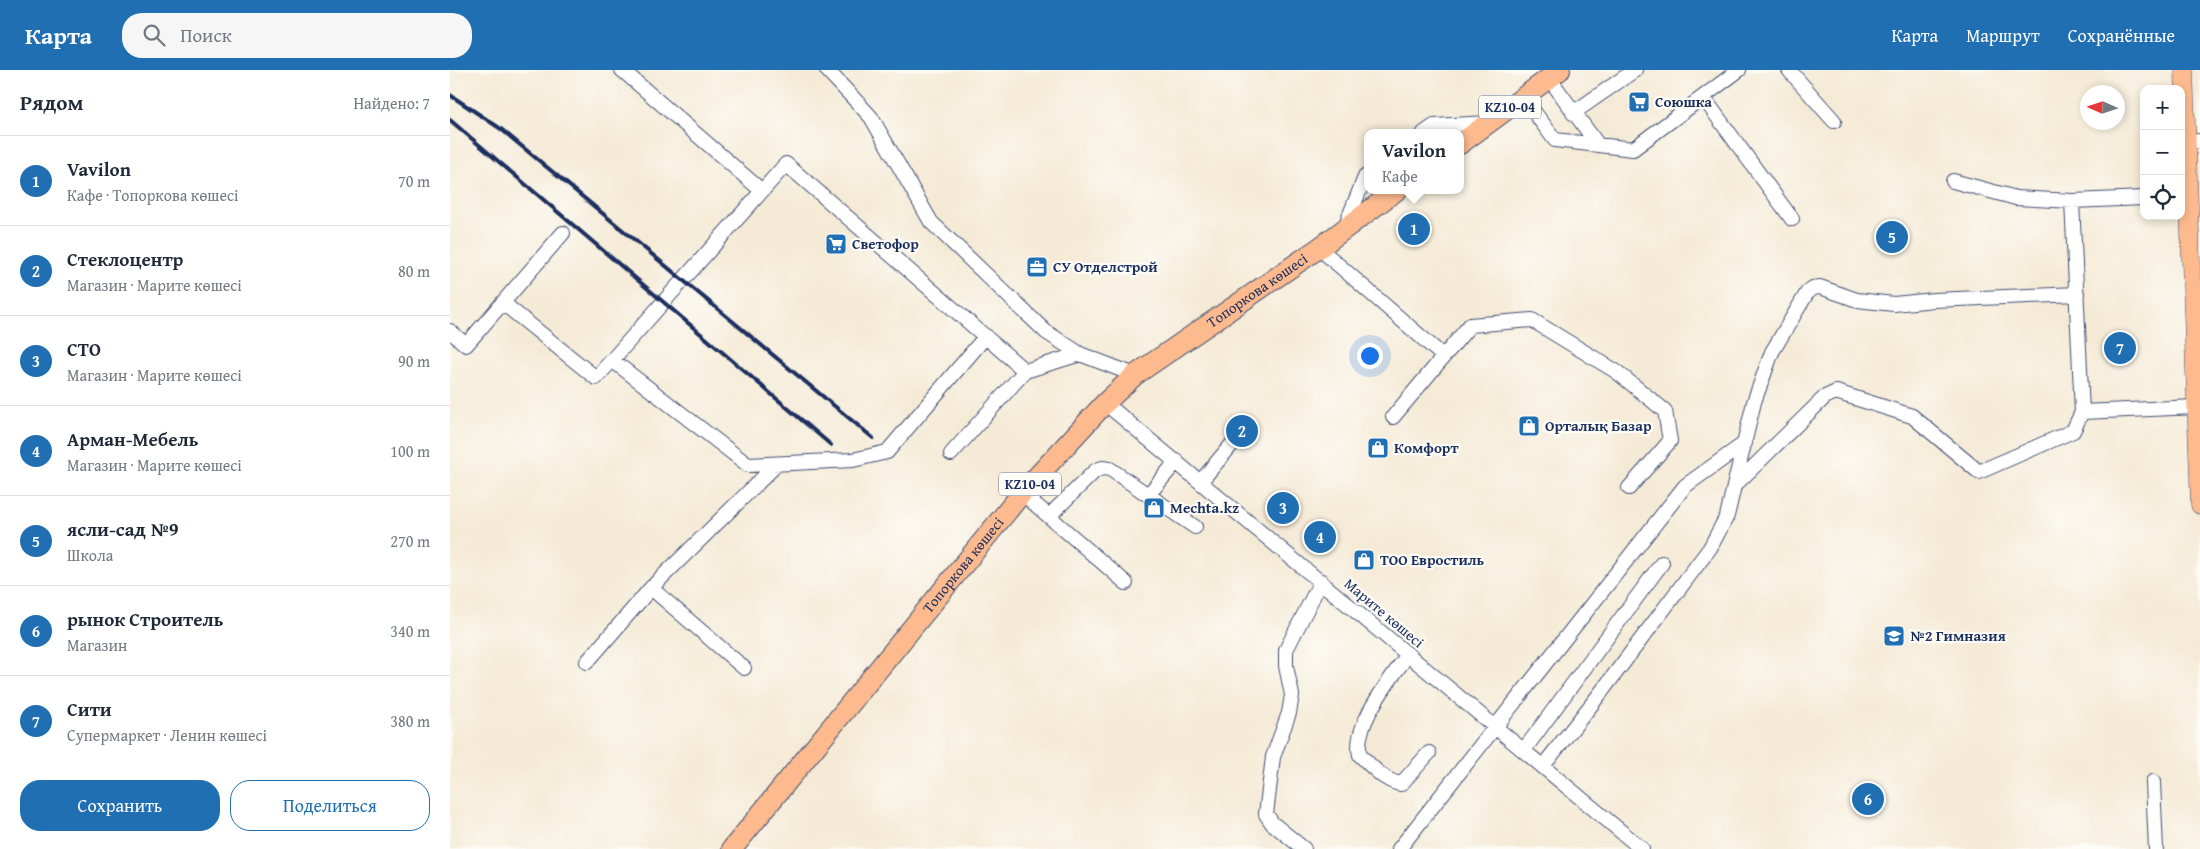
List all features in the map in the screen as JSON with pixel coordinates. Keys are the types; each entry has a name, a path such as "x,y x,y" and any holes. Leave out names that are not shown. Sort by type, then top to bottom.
{"highway":[{"name":"KZ10-04","path":"1464,141 1554,74"},
{"name":"Топоркова көшесі","path":"732,849 1022,493 1105,403 1136,375 1319,248 1392,194"}],"main road":[{"path":"2184,70 2193,142 2185,196 2200,504"}],"street":[{"path":"622,70 762,191"},
{"path":"827,70 870,117 931,222 1046,332 1080,354 1136,375"},
{"path":"1574,113 1635,70"},
{"path":"1523,97 1555,140 1633,149 1739,70"},
{"path":"1789,70 1834,121"},
{"path":"1554,74 1574,113 1598,145"},
{"path":"1703,97 1792,219"},
{"path":"1430,129 1434,126 1488,123"},
{"path":"503,303 596,378 786,164 1025,371"},
{"path":"1344,229 1364,179"},
{"path":"1953,181 2016,198 2072,201 2140,198"},
{"path":"1734,486 1825,397 1836,392 1912,416 1979,472 2073,431 2082,412 2072,201"},
{"path":"450,331 466,345 563,233"},
{"path":"1319,248 1412,331 1443,356"},
{"path":"1542,766 1599,695 1710,548 1727,516 1754,402 1772,352 1807,293 1813,288 1820,287 1857,300 1894,304 1934,300 2077,294"},
{"path":"1393,417 1470,325 1532,320 1617,372 1664,411 1670,441 1629,488"},
{"path":"612,360 748,465 853,460 887,452 986,336"},
{"path":"951,454 1025,371 1080,354"},
{"name":"Марите көшесі","path":"1105,403 1201,480 1642,849"},
{"path":"2082,412 2196,407"},
{"path":"1399,849 1685,486 1745,442"},
{"path":"1201,480 1233,443"},
{"path":"1148,495 1177,461"},
{"path":"587,662 651,588 776,464"},
{"path":"1049,516 1096,471 1102,468 1110,469 1196,527"},
{"path":"1022,493 1126,583"},
{"path":"1524,750 1662,563"},
{"path":"1304,849 1272,823 1266,814 1273,757 1289,714 1292,695 1286,666 1286,650 1320,581"},
{"path":"651,588 744,668"},
{"path":"1408,654 1378,698 1365,722 1360,734 1358,750 1360,755 1386,777 1394,783 1402,784 1429,753"},
{"path":"2153,782 2156,849"}],"railway":[{"path":"450,95 501,129 873,438"},
{"path":"450,120 831,445"}],"place":[{"name":"Союшка","path":"1639,102"},
{"name":"Vavilon","path":"1414,229"},
{"name":"ясли-сад №9","path":"1892,237"},
{"name":"Светофор","path":"836,244"},
{"name":"СУ Отделстрой","path":"1037,267"},
{"name":"Сити","path":"2120,348"},
{"name":"Орталық Базар","path":"1529,426"},
{"name":"Стеклоцентр","path":"1242,431"},
{"name":"Комфорт","path":"1378,448"},
{"name":"Mechta.kz","path":"1154,508"},
{"name":"СТО","path":"1283,508"},
{"name":"Арман-Мебель","path":"1320,537"},
{"name":"ТОО Евростиль","path":"1364,560"},
{"name":"№2 Гимназия","path":"1894,636"},
{"name":"рынок Строитель","path":"1868,799"}]}
